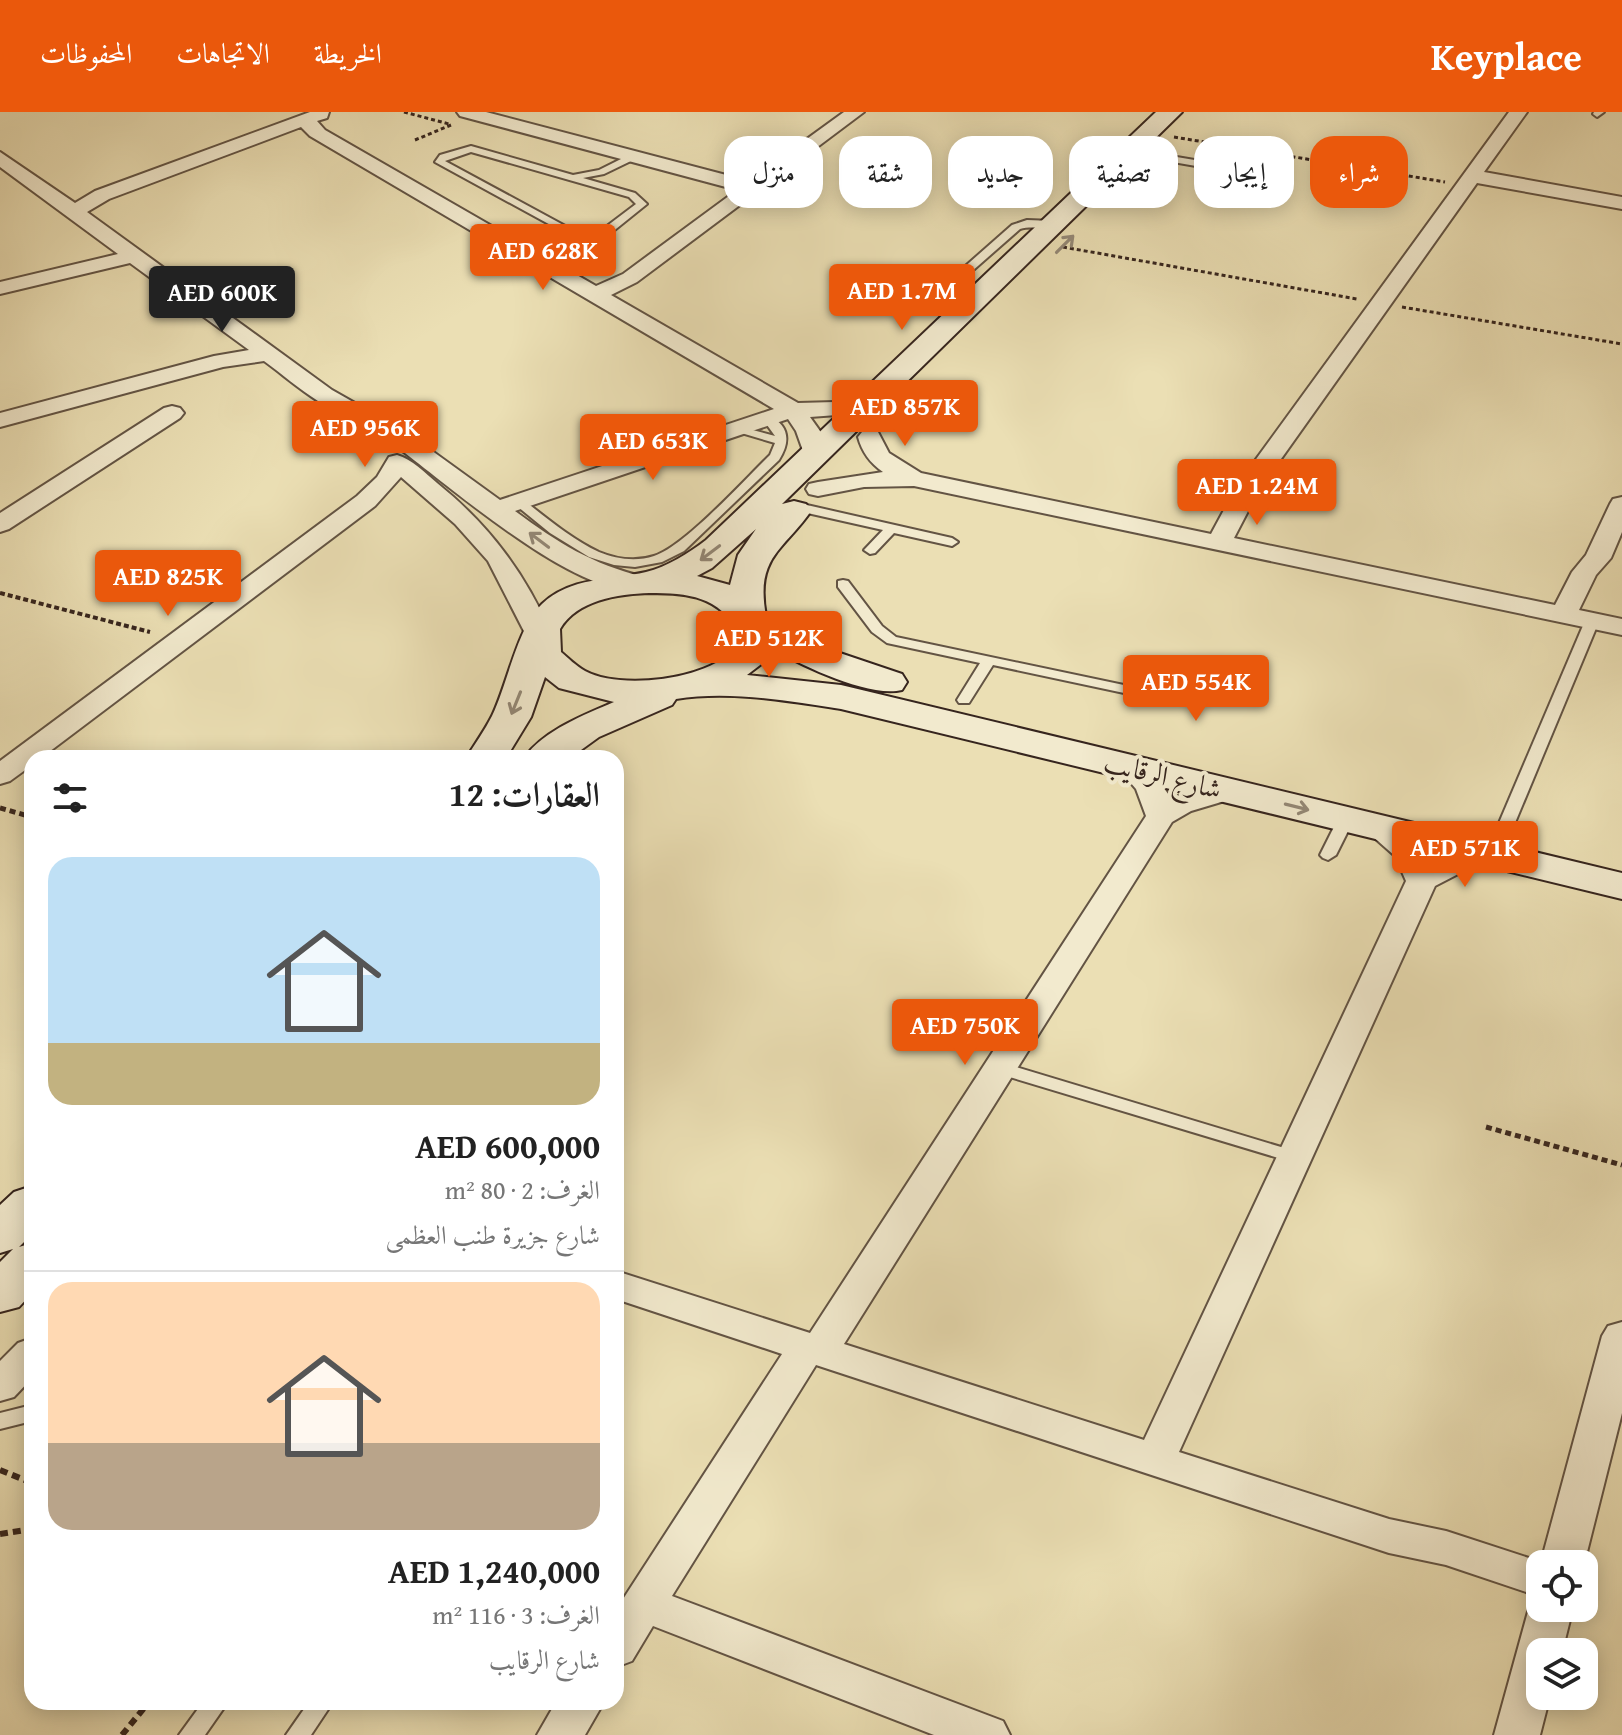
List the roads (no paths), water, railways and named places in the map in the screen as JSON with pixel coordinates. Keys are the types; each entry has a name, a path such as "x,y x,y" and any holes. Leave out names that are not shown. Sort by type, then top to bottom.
{"street":[{"path":"68,208 304,126 328,112"},
{"path":"822,136 855,112"},
{"path":"556,750 594,724 692,686 743,662 756,644 747,574 761,543 870,437 1058,236 1165,135 1198,112"},
{"path":"1210,541 1518,112"},
{"path":"471,113 724,183"},
{"path":"304,126 793,410 808,431 814,454"},
{"path":"491,750 511,717 549,617 570,601 600,589 644,583 710,554 749,500 814,454 982,292 1058,236 1165,135"},
{"path":"0,158 324,395 381,426 508,505 564,559 596,573 644,583"},
{"path":"1471,178 1622,203"},
{"path":"0,187 30,180"},
{"path":"593,296 630,278 724,207"},
{"path":"0,288 134,256"},
{"path":"0,420 222,361 233,362 263,351"},
{"path":"324,395 341,415 475,528 505,563 539,640"},
{"path":"508,505 793,410 830,411 864,406"},
{"path":"0,524 172,413"},
{"path":"870,437 881,460 914,479"},
{"path":"34,750 366,501 386,482 399,463"},
{"path":"808,498 864,480 914,479 1622,627"},
{"path":"366,501 393,494 437,494"},
{"path":"1580,618 1598,573 1598,558 1622,504"},
{"name":"شارع الرقايب","path":"644,583 702,588 728,598 751,618 812,656 848,671 1497,842 1622,886"},
{"name":"شارع الرقايب","path":"539,640 542,654 559,671 587,684 633,692 692,686 787,689 841,697 1361,823 1622,858"},
{"path":"0,775 24,757"},
{"path":"1132,767 1148,782 1158,799 1161,816"},
{"path":"624,1635 999,1068 1161,816 1180,805 1228,791"},
{"path":"1155,1460 1422,881 1419,866 1410,852 1361,823"},
{"path":"1422,881 1497,842"},
{"path":"0,1235 24,1212"},
{"path":"0,1293 24,1270"},
{"path":"624,1288 1389,1536 1526,1594"},
{"path":"1566,1550 1622,1336"},
{"path":"0,1386 24,1361"},
{"path":"1389,1536 1427,1543 1526,1575"},
{"path":"644,1604 987,1735"},
{"path":"1521,1734 1548,1622"},
{"path":"560,1735 576,1710"}],"lane":[{"path":"1165,135 1194,149"},
{"path":"476,149 569,176 632,195 642,204 602,235 578,237 440,161 462,150 476,149"},
{"path":"569,176 601,172 632,157"},
{"path":"596,184 601,172"},
{"path":"508,505 595,557 617,562 641,562 664,557 749,500 782,441 781,433 768,418"},
{"path":"734,429 782,441"},
{"path":"808,498 892,528 952,542"},
{"path":"870,550 892,528"},
{"path":"843,584 883,635 1157,696"},
{"path":"1497,842 1580,618"},
{"path":"964,700 989,660"},
{"path":"1328,855 1361,823"},
{"path":"999,1068 1295,1157"},
{"path":"0,1421 24,1415"},
{"path":"191,1735 211,1710"},
{"path":"298,1735 316,1710"}]}
